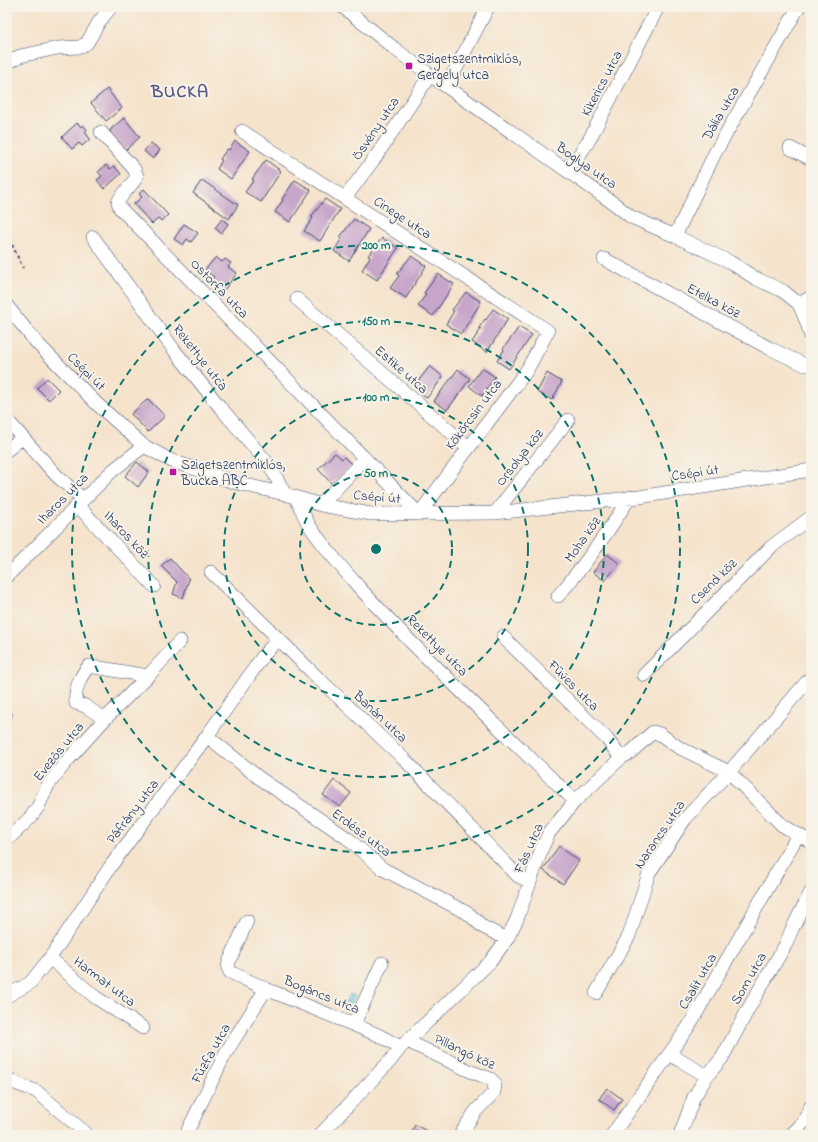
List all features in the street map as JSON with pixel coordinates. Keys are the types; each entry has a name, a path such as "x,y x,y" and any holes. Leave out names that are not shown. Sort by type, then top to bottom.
{"street":[{"path":"7,63 20,56 58,48 80,47 87,43 99,22 111,7"},
{"name":"Boglya utca","path":"344,7 395,49 566,169 631,217 730,262 755,278 783,291 799,304 808,323 811,337"},
{"path":"447,86 488,7"},
{"name":"Kikerics utca","path":"566,169 577,158 588,142 658,7"},
{"name":"Dália utca","path":"675,236 715,153 798,8"},
{"name":"Ösvény utca","path":"345,198 377,155 430,74"},
{"name":"Cinege utca","path":"242,131 548,330"},
{"name":"Ostorfa utca","path":"102,132 134,169 137,176 133,184 121,196 118,202 120,208 419,514"},
{"path":"790,148 811,159"},
{"name":"Rekettye utca","path":"93,237 174,350 270,466 310,526 334,558 379,609 450,681 574,801"},
{"name":"Etelka köz","path":"604,259 769,348 806,366 811,366"},
{"path":"799,304 811,297"},
{"name":"Estike utca","path":"297,299 468,447"},
{"name":"Csépi út","path":"7,306 36,342 96,404 144,446 172,461 230,480 321,505 371,514 495,513 630,497 767,478 811,470"},
{"name":"Kökörcsin utca","path":"419,514 526,370 548,330"},
{"name":"Iharos köz","path":"7,420 154,586"},
{"name":"Orsolya köz","path":"495,513 568,420"},
{"path":"7,450 22,438"},
{"name":"Iharos utca","path":"7,576 112,471 144,446"},
{"path":"321,505 365,458"},
{"name":"Moha köz","path":"558,596 580,571 630,497"},
{"name":"Csend köz","path":"644,675 771,547 811,517"},
{"name":"Banán utca","path":"212,572 318,678 405,760 518,876 530,882"},
{"name":"Füves utca","path":"502,637 607,739 621,758"},
{"name":"Páfrány utca","path":"7,996 30,983 50,958 110,867 207,736 263,656 278,638"},
{"name":"Evezős utca","path":"7,840 30,818 38,807 48,784 105,719 180,641"},
{"name":"Evezős utca","path":"105,719 76,703 75,694 84,672 89,666 148,676"},
{"name":"Narancs utca","path":"596,992 629,936 649,873 685,819 729,772 811,677"},
{"name":"Fás utca","path":"320,1135 390,1061 404,1044 490,962 507,939 517,919 542,848 549,833 574,801 621,758 631,752 653,732 660,734 678,747 729,772 782,825 811,842"},
{"name":"Erdész utca","path":"207,736 258,777 347,838 383,869 468,914 483,927 507,939"},
{"name":"Csalit utca","path":"612,1135 689,1026 798,835"},
{"name":"Som utca","path":"680,1135 694,1097 707,1076 722,1058 786,944 811,892"},
{"name":"Bogáncs utca","path":"247,921 229,962 228,968 230,972 266,989 404,1044"},
{"name":"Harmat utca","path":"50,958 95,997 143,1028"},
{"path":"354,1024 382,963"},
{"name":"Fűzfa utca","path":"191,1135 188,1130 225,1054 266,989"},
{"name":"Pillangó köz","path":"404,1044 491,1079 495,1084 494,1092 475,1112 460,1135"},
{"path":"669,1054 707,1076"},
{"path":"7,1078 17,1084 36,1091 88,1135"},
{"path":"791,1135 803,1123 811,1106"}],"path":[{"path":"7,234 23,268"}],"water":[{"path":"350,994 355,996 348,1009 343,1007"}],"building":[{"path":"107,89 122,108 106,121 91,103"},
{"path":"124,118 140,137 127,149 123,148 110,133 111,129"},
{"path":"77,123 81,127 83,125 87,130 85,132 90,139 82,146 79,143 72,149 62,137"},
{"path":"235,141 250,151 231,179 217,169 222,160 220,159"},
{"path":"151,143 160,150 153,159 144,151"},
{"path":"266,160 281,171 261,202 245,192 254,180 252,179"},
{"path":"106,165 110,169 114,166 121,174 104,189 97,180 102,176 98,172"},
{"path":"202,180 238,205 229,219 193,193"},
{"path":"295,180 311,190 290,222 275,212"},
{"path":"144,189 168,215 161,221 159,218 152,224 134,204 142,197 139,194"},
{"path":"325,199 340,209 320,241 304,231 313,218 311,217"},
{"path":"222,219 228,224 221,233 215,228"},
{"path":"354,219 369,229 349,261 334,251 342,238 340,237"},
{"path":"184,224 198,233 191,242 187,239 183,245 174,239"},
{"path":"382,238 398,248 377,280 362,270 370,257 368,256"},
{"path":"411,256 426,266 406,298 390,288 399,276 397,274"},
{"path":"216,257 222,262 225,259 231,263 228,267 237,273 224,290 212,280 214,277 205,270"},
{"path":"438,274 454,284 433,316 418,306 426,294 424,293"},
{"path":"466,292 481,302 461,334 446,324 454,311 452,310"},
{"path":"493,309 508,319 487,352 472,342 481,329 479,328"},
{"path":"519,327 532,335 509,369 497,361 504,350 503,349"},
{"path":"430,366 443,377 427,398 421,393 423,390 416,384"},
{"path":"482,368 495,377 482,396 469,386"},
{"path":"458,369 470,379 447,410 434,401"},
{"path":"547,373 562,382 552,400 537,392"},
{"path":"47,378 59,390 49,400 37,388"},
{"path":"148,399 165,416 148,432 131,414"},
{"path":"335,453 342,459 344,457 352,465 332,484 318,469"},
{"path":"137,462 149,472 138,487 125,476"},
{"path":"607,554 619,563 605,581 593,572"},
{"path":"170,558 189,579 183,598 173,594 177,582 161,566"},
{"path":"7,712 12,713 7,729"},
{"path":"334,780 351,793 340,807 323,795"},
{"path":"559,846 579,861 563,884 543,870"},
{"path":"607,1088 622,1099 614,1110 599,1099"},
{"path":"415,1125 431,1133 430,1135 410,1135"}],"place":[{"name":"Szigetszentmiklós, Gergely utca","path":"409,66"},
{"name":"Szigetszentmiklós, Bucka ABC","path":"173,472"}],"district":[{"name":"BUCKA","path":"180,91"}]}
